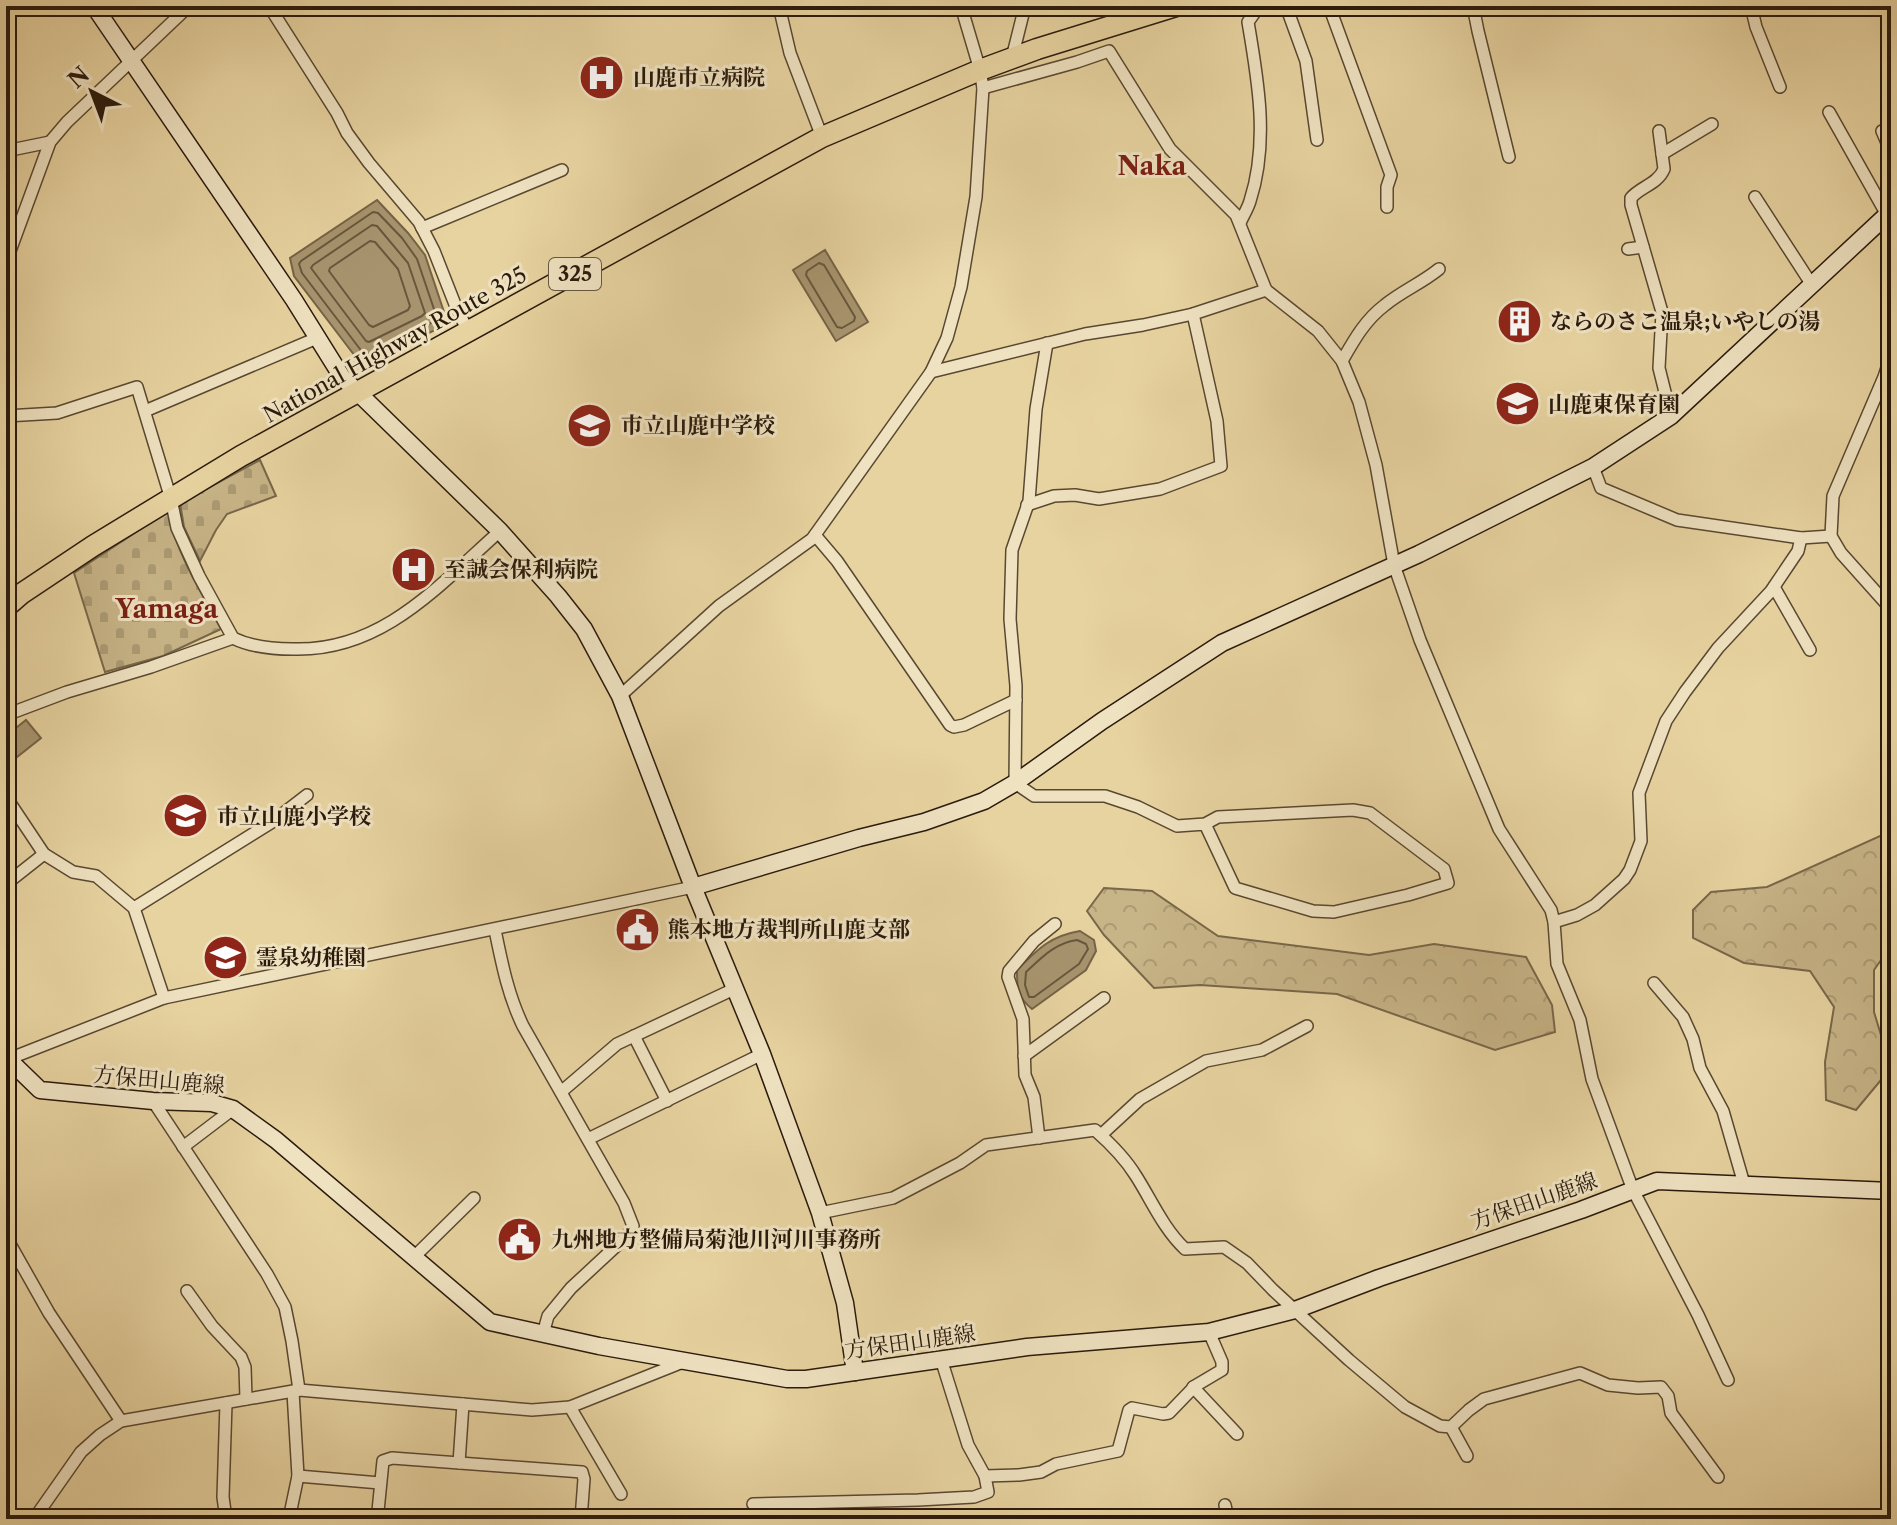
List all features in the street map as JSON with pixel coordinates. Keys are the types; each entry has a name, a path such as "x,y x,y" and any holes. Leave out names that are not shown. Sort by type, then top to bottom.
{"highway":[{"name":"National Highway Route 325","path":"6,607 93,546 241,456 822,137 982,79 1012,58 1176,6"}],"street":[{"path":"94,6 294,300 342,377 500,531 584,629 620,696 693,887 762,1054 820,1213 845,1303 855,1372"},
{"path":"6,262 50,142 67,122 189,6"},
{"path":"269,6 347,133 419,222 469,332"},
{"path":"779,6 790,53 822,137"},
{"path":"620,696 719,606 812,539 931,372 947,338 961,287 976,197 982,79 961,6"},
{"path":"1012,58 1025,6"},
{"path":"1240,223 1250,201 1260,149 1258,77 1248,22 1255,12 1265,6"},
{"path":"1286,6 1306,61 1317,140"},
{"path":"1329,6 1391,175 1387,187 1387,207"},
{"path":"1473,6 1509,157"},
{"path":"1751,6 1780,87"},
{"path":"982,79 1077,62 1109,51 1170,149 1236,215 1266,290 1318,331 1342,361 1359,402 1376,465 1394,565 1420,640 1499,829 1551,910 1557,964 1580,1020 1592,1079 1633,1190 1728,1380"},
{"path":"7,1059 164,998 693,887 924,822 984,801 1222,643 1394,565 1593,467 1671,416 1889,213 1829,112"},
{"path":"1662,154 1712,124"},
{"path":"1659,131 1664,169 1654,181 1636,192 1631,198 1631,205 1662,312 1659,368 1671,416"},
{"path":"1882,131 1891,152"},
{"path":"6,151 50,142"},
{"path":"422,228 562,170"},
{"path":"1755,197 1812,285"},
{"path":"1628,249 1643,247"},
{"path":"1342,361 1363,325 1382,306 1439,269"},
{"path":"931,372 1047,343 1193,314 1266,290"},
{"path":"1027,505 1054,496 1099,499 1160,489 1221,466 1217,421 1193,314"},
{"path":"145,411 317,338"},
{"path":"1015,783 1016,700 1010,619 1012,550 1027,505 1036,409 1047,343"},
{"path":"1891,357 1833,496 1831,536 1841,553 1891,609"},
{"path":"6,416 57,413 137,387 177,528 233,638 243,643 305,650 329,648 365,636 409,611 500,531"},
{"path":"1593,467 1601,488 1677,520 1801,538 1831,536"},
{"path":"815,535 837,561 950,725 964,725 1016,700"},
{"path":"1554,922 1595,905 1630,870 1641,841 1639,793 1666,721 1718,648 1774,587 1798,551 1801,538"},
{"path":"1774,587 1810,650"},
{"path":"6,715 233,638"},
{"path":"1015,783 1034,796 1105,796 1138,807 1177,826 1205,824 1218,817 1353,810 1370,813 1444,869 1448,883 1334,912 1313,911 1235,888 1205,824"},
{"path":"134,908 272,822 307,795"},
{"path":"6,797 10,814 44,854 73,872 96,876 134,908 164,998"},
{"path":"6,884 44,854"},
{"path":"1039,1138 1034,1097 1025,1075 1023,1019 1008,977 1009,971 1034,941 1055,924"},
{"path":"495,930 511,1001 624,1203 633,1226 627,1236 571,1288 548,1316 543,1334"},
{"path":"1654,983 1683,1017 1693,1039 1700,1068 1723,1111 1744,1184"},
{"path":"561,1092 617,1044 734,989"},
{"path":"1024,1056 1104,998"},
{"path":"1101,1135 1140,1099 1206,1061 1262,1050 1307,1026"},
{"path":"634,1036 667,1101"},
{"path":"588,1139 762,1054"},
{"name":"方保田山鹿線","path":"7,1059 40,1090 153,1101 212,1103 233,1109 276,1140 490,1322 683,1362 787,1379 806,1379 1027,1347 1209,1332 1295,1310 1657,1181 1891,1191"},
{"path":"153,1101 267,1274 285,1307 292,1341 296,1391 298,1476 289,1519"},
{"path":"183,1147 233,1109"},
{"path":"820,1213 893,1198 960,1163 986,1145 1095,1130 1114,1146 1135,1174 1174,1239 1185,1249 1224,1247 1247,1263 1349,1360 1405,1407 1440,1426 1451,1427 1484,1399 1580,1373 1608,1385 1661,1387 1668,1396 1671,1413 1718,1477"},
{"path":"6,1166 10,1178 6,1181"},
{"path":"415,1256 474,1198"},
{"path":"6,1237 49,1313 121,1421"},
{"path":"187,1291 212,1326 241,1357 245,1367 246,1399"},
{"path":"985,1476 1041,1472 1056,1464 1118,1451 1129,1410 1169,1413 1193,1387 1222,1370 1222,1362 1209,1332"},
{"path":"753,1504 974,1497 988,1492 985,1476 968,1445 941,1359"},
{"path":"34,1519 81,1452 121,1421 296,1391 532,1410 570,1407 683,1362"},
{"path":"1193,1387 1237,1434"},
{"path":"226,1403 223,1497 226,1519"},
{"path":"459,1463 463,1404"},
{"path":"570,1407 621,1494"},
{"path":"1451,1427 1467,1456"},
{"path":"419,1519 381,1515 378,1511 383,1461 392,1458 582,1472 581,1519"},
{"path":"298,1476 380,1483"},
{"path":"1225,1505 1228,1519"}],"green space":[{"path":"260,460 276,496 227,514 200,561 184,527 180,503"},
{"path":"168,511 183,557 221,629 163,656 105,672 74,573"},
{"path":"1891,831 1891,946 1874,970 1874,1012 1891,1068 1856,1110 1826,1100 1825,1062 1834,1007 1810,971 1744,963 1693,938 1693,910 1711,892 1767,887"},
{"path":"1104,888 1152,891 1218,936 1369,955 1434,944 1526,957 1552,1005 1555,1032 1495,1050 1337,994 1200,985 1154,988 1104,935 1087,911"}],"water":[{"path":"377,200 425,255 446,318 443,326 367,364 358,360 294,276 290,258"},
{"path":"825,250 868,322 836,341 793,270"},
{"path":"26,720 41,738 7,765 6,736"},
{"path":"1080,931 1094,940 1096,951 1086,970 1032,1009 1019,992 1017,970 1045,944"}],"place":[{"name":"山鹿市立病院","path":"602,77"},
{"name":"ならのさこ温泉;いやしの湯","path":"1519,321"},
{"name":"山鹿東保育園","path":"1517,404"},
{"name":"市立山鹿中学校","path":"590,425"},
{"name":"至誠会保利病院","path":"413,569"},
{"name":"市立山鹿小学校","path":"186,816"},
{"name":"熊本地方裁判所山鹿支部","path":"637,929"},
{"name":"霊泉幼稚園","path":"225,957"},
{"name":"九州地方整備局菊池川河川事務所","path":"520,1239"}],"district":[{"name":"Naka","path":"1152,166"},
{"name":"Yamaga","path":"167,609"}]}
